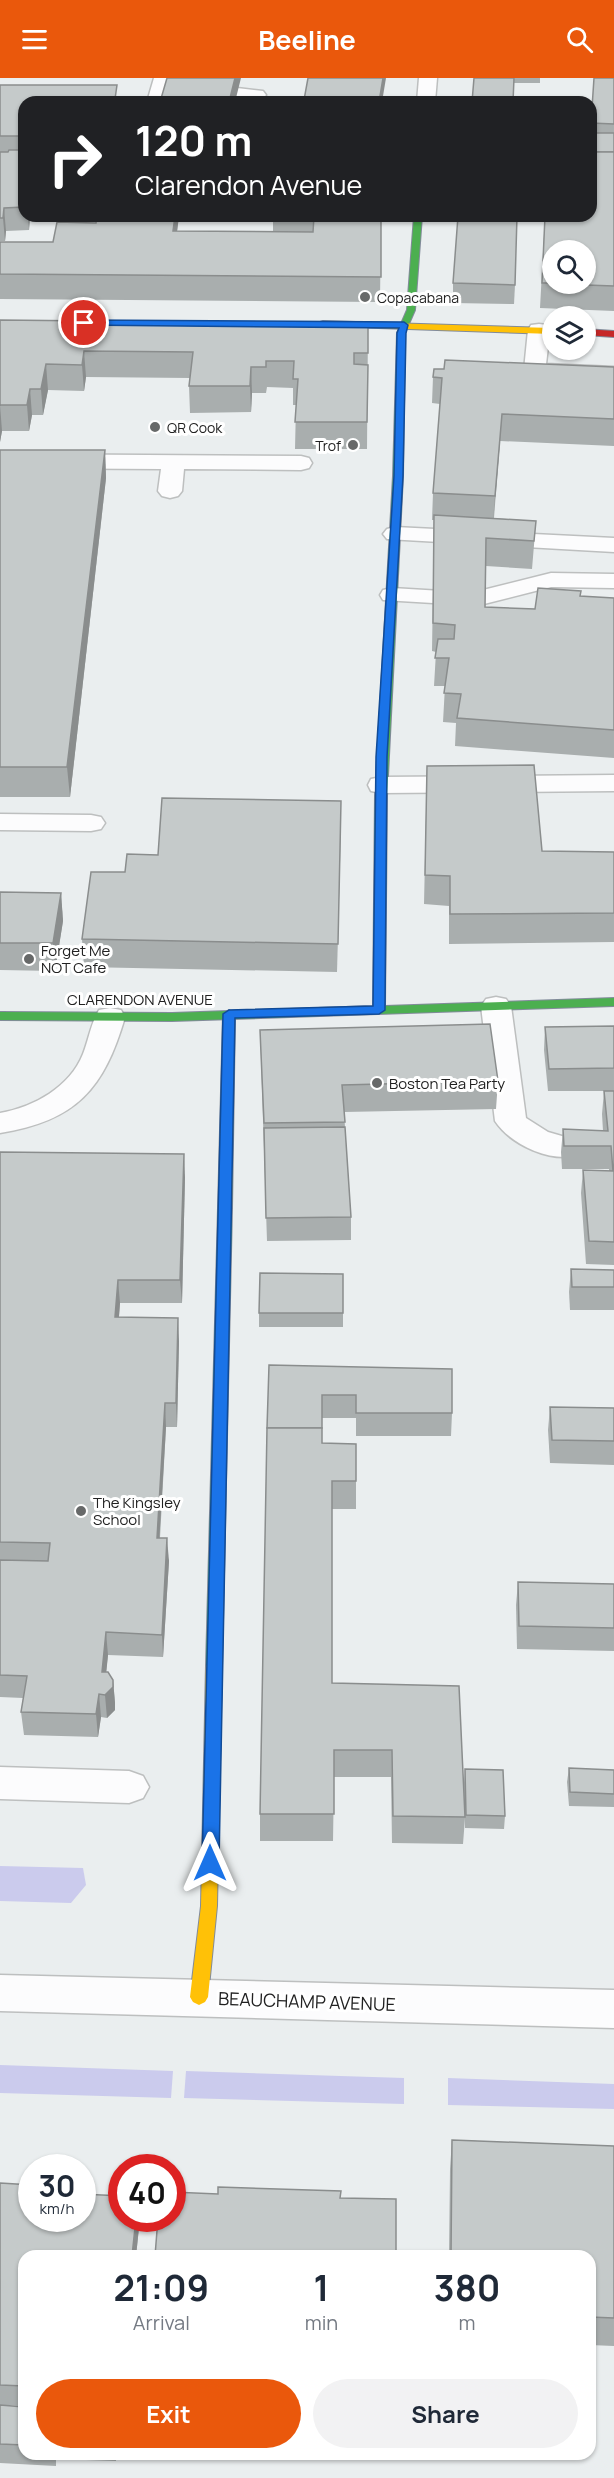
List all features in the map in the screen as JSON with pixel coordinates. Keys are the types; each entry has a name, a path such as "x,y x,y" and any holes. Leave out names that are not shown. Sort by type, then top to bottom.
{"street":[{"path":"426,96 428,78"},
{"path":"237,94 257,95"},
{"path":"379,1010 381,785 395,534 401,333 411,310 418,222"},
{"path":"310,324 542,330"},
{"path":"596,333 614,334"},
{"path":"542,342 535,370 614,374"},
{"path":"0,461 301,463"},
{"path":"170,491 173,462"},
{"path":"395,534 614,544"},
{"path":"484,597 551,580 614,581"},
{"path":"392,595 433,596"},
{"path":"381,785 614,783"},
{"path":"0,822 91,823"},
{"name":"CLARENDON AVENUE","path":"0,1016 110,1017 614,1002"},
{"path":"496,1006 510,1121 530,1138 545,1144 568,1148"},
{"path":"199,1997 209,1906 229,1014"},
{"path":"0,1123 39,1114 72,1093 97,1057 110,1017"},
{"path":"0,1783 129,1787"},
{"name":"BEAUCHAMP AVENUE","path":"0,1993 199,1997 429,2006 614,2009"}],"shaded area":[{"path":"0,1866 83,1868 86,1885 71,1903 0,1901"},
{"path":"0,2065 173,2071 171,2098 0,2093"},
{"path":"186,2071 404,2078 404,2104 184,2098"},
{"path":"448,2078 614,2084 614,2109 448,2105"}],"building":[{"path":"167,78 235,78 230,96 162,96"},
{"path":"308,78 383,78 380,96 305,96"},
{"path":"474,78 514,78 513,96 472,96"},
{"path":"594,78 614,78 614,124 597,123 597,96 593,96"},
{"path":"0,85 117,85 115,96 18,96 18,136 0,136"},
{"path":"597,133 614,133 614,152 597,152"},
{"path":"18,150 18,207 4,208 3,218 0,218 0,152"},
{"path":"597,152 614,152 614,286 596,285 596,240 544,240 545,222 597,222"},
{"path":"57,222 174,222 173,231 313,232 314,222 381,222 381,277 0,274 0,242 53,242"},
{"path":"458,222 517,222 515,285 453,283"},
{"path":"0,320 368,324 368,353 354,353 354,364 368,365 367,422 295,422 298,379 293,379 294,361 266,361 266,367 251,367 250,386 189,386 193,352 84,351 82,365 46,364 41,389 30,389 27,405 0,405"},
{"path":"445,360 614,367 614,419 502,414 495,496 433,493 442,378 433,377 434,369 444,369"},
{"path":"0,450 105,450 67,767 0,767"},
{"path":"434,515 536,521 534,541 486,538 485,607 535,609 538,588 581,591 580,596 614,598 614,730 457,718 461,694 444,693 449,658 435,658 438,639 454,639 455,625 433,623"},
{"path":"534,765 542,851 614,852 614,913 450,914 450,876 425,875 427,766"},
{"path":"162,798 341,801 338,944 82,939 91,872 125,872 127,854 158,855"},
{"path":"0,892 61,893 53,943 0,943"},
{"path":"490,1024 498,1081 342,1085 345,1122 264,1123 260,1030"},
{"path":"614,1026 614,1068 549,1069 545,1027"},
{"path":"604,1091 614,1091 614,1242 589,1241 583,1170 613,1171 611,1146 564,1146 563,1129 608,1131"},
{"path":"345,1127 351,1217 266,1218 264,1128"},
{"name":"The Kingsley School","path":"0,1152 184,1154 180,1280 118,1280 115,1317 178,1318 176,1403 165,1403 157,1538 167,1538 162,1635 106,1632 102,1672 108,1672 113,1680 113,1687 105,1695 99,1694 96,1714 21,1712 27,1676 0,1675 0,1560 48,1561 50,1543 0,1542"},
{"path":"571,1269 614,1270 614,1287 572,1287"},
{"path":"260,1273 343,1274 343,1313 259,1313"},
{"path":"269,1365 452,1369 452,1413 356,1413 356,1395 322,1395 322,1428 267,1428"},
{"path":"550,1407 614,1408 614,1441 552,1440"},
{"path":"267,1428 322,1428 322,1443 356,1444 356,1481 332,1481 332,1683 459,1686 465,1817 393,1816 392,1750 334,1750 334,1814 260,1814"},
{"path":"518,1582 614,1584 614,1628 519,1626"},
{"path":"569,1768 614,1770 614,1794 570,1792"},
{"path":"465,1769 503,1770 505,1816 466,1815"},
{"path":"452,2140 614,2146 614,2318 596,2317 596,2250 451,2250"},
{"path":"0,2183 18,2184 18,2232 96,2232 96,2195 108,2195 108,2232 135,2232 133,2250 18,2250 18,2386 0,2385"},
{"path":"218,2187 341,2191 340,2198 396,2199 396,2250 155,2250 157,2232 186,2232 186,2193 218,2194"},
{"path":"0,2405 18,2406 18,2445 0,2444"}],"traffic: fast":[{"path":"379,1010 381,796 398,476 401,333 411,310 418,222"},
{"path":"0,1016 172,1017 614,1002"},
{"path":"214,1666 225,1208"}],"traffic: slow":[{"path":"323,324 542,331"},
{"path":"225,1208 229,1014"},
{"path":"199,1997 209,1906 214,1666"}],"traffic: jam":[{"path":"596,333 614,334"}],"place":[{"name":"Copacabana","path":"365,297"},
{"name":"QR Cook","path":"155,427"},
{"name":"Trof","path":"353,445"},
{"name":"Forget Me NOT Cafe","path":"29,959"},
{"name":"Boston Tea Party","path":"377,1083"},
{"name":"The Kingsley School","path":"81,1511"}],"route":[{"path":"84,323 404,325 401,333 399,476 380,807 379,1010 229,1014 210,1863"}]}
